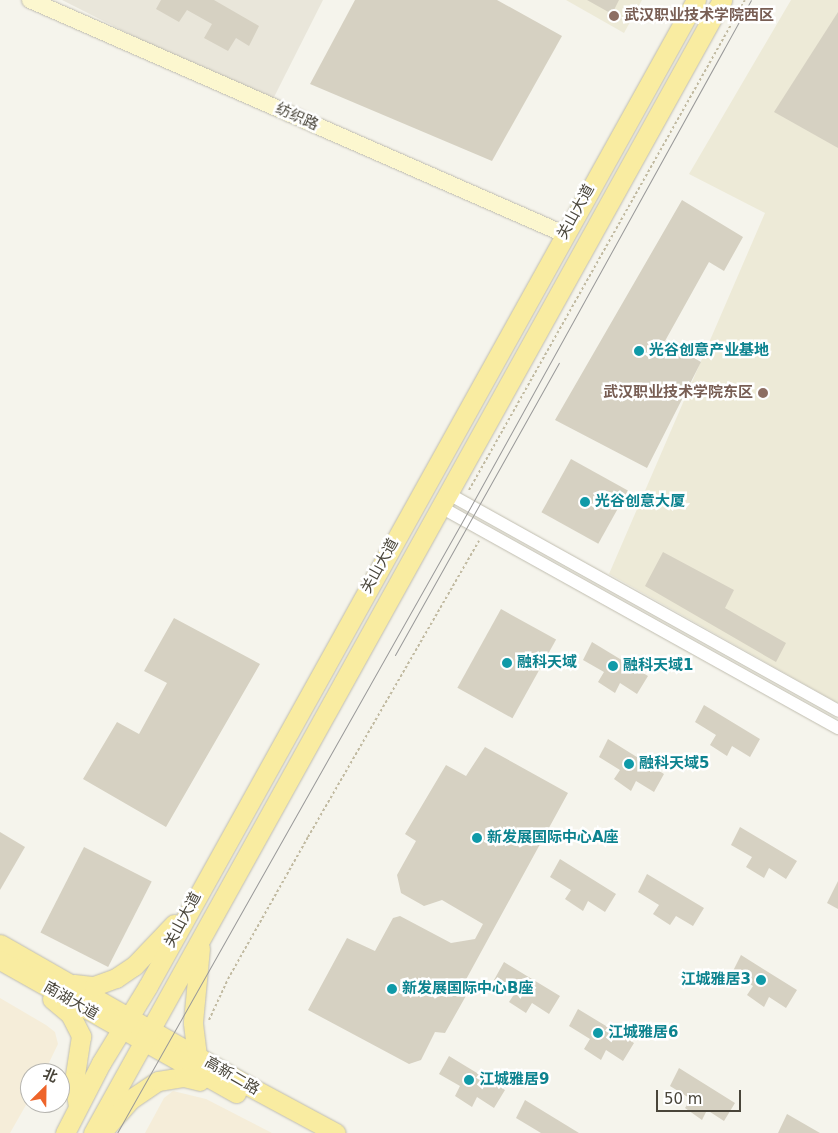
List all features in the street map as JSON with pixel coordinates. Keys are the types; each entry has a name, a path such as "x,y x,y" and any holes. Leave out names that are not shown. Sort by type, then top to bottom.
{"main road":[{"name":"纺织路","path":"30,0 564,234"},
{"name":"关山大道","path":"65,1133 78,1106 696,0"},
{"name":"关山大道","path":"93,1133 443,499 722,0"},
{"path":"74,984 94,986 116,978 134,966 188,909"},
{"path":"197,1056 193,1022 200,942"},
{"name":"南湖大道","path":"0,944 74,984 125,1023"},
{"path":"0,961 60,1005 76,1022 81,1036 74,1080 78,1106"},
{"name":"南湖大道","path":"0,961 125,1023 146,1036"},
{"name":"高新二路","path":"146,1036 197,1056 336,1133"},
{"name":"高新二路","path":"146,1036 223,1086 312,1133"},
{"path":"101,1133 131,1099 158,1081 184,1077 223,1086"}],"street":[{"path":"443,499 838,711"},
{"path":"443,499 838,728"}],"shaded area":[{"path":"62,0 323,0 270,105"},
{"name":"武汉职业技术学院西区","path":"566,0 642,0 624,33"},
{"name":"武汉职业技术学院东区","path":"791,0 838,0 838,703 609,574 765,213 689,174"},
{"path":"0,998 55,1032 58,1044 49,1063 20,1063 21,1113 10,1133 0,1133"},
{"path":"173,1091 206,1099 272,1133 145,1133 164,1098"}],"building":[{"path":"161,0 214,0 259,26 249,46 236,38 228,51 204,38 212,24 187,10 179,22 156,9"},
{"path":"355,0 497,0 562,36 492,161 310,84"},
{"path":"587,0 619,0 612,14"},
{"path":"838,12 838,148 774,112"},
{"name":"光谷创意产业基地","path":"682,200 743,237 724,271 709,262 665,341 701,362 647,468 555,420"},
{"name":"光谷创意大厦","path":"571,459 628,491 598,544 541,512"},
{"path":"663,552 734,590 725,608 786,643 776,662 645,586"},
{"name":"融科天域","path":"501,609 556,640 512,718 457,688"},
{"path":"174,618 260,664 166,827 83,779 117,722 139,734 167,683 144,671"},
{"name":"融科天域1","path":"592,642 648,676 637,694 620,683 615,693 598,682 604,672 583,660"},
{"path":"704,705 760,739 750,757 732,746 727,756 710,745 716,735 695,722"},
{"name":"融科天域5","path":"608,739 664,774 654,792 636,781 631,791 614,779 620,770 599,757"},
{"path":"485,747 568,793 463,985 467,994 445,1033 435,1032 421,1060 409,1064 308,1010 347,938 375,951 393,918 400,916 451,943 475,939 483,924 442,900 424,906 401,893 397,875 416,841 405,834 446,765 466,776"},
{"path":"740,827 797,861 786,879 769,868 764,878 746,867 752,857 731,845"},
{"path":"0,832 25,847 0,890"},
{"path":"84,847 152,882 108,967 40,933"},
{"path":"560,859 616,894 605,912 588,901 583,911 565,899 571,890 550,877"},
{"path":"647,874 704,908 693,926 676,916 670,925 653,914 659,905 638,892"},
{"path":"838,881 838,909 827,903"},
{"name":"江城雅居3","path":"741,955 797,990 786,1008 769,997 764,1007 747,995 753,986 732,973"},
{"path":"504,962 560,996 549,1014 532,1003 526,1013 509,1002 515,993 494,980"},
{"name":"江城雅居6","path":"578,1009 634,1043 623,1061 606,1050 601,1060 584,1049 590,1039 569,1026"},
{"name":"江城雅居9","path":"449,1056 505,1090 494,1108 477,1097 472,1107 455,1096 460,1086 439,1074"},
{"path":"679,1068 735,1103 724,1121 707,1110 702,1120 685,1108 691,1099 670,1086"},
{"path":"525,1100 579,1133 541,1133 516,1118"},
{"path":"787,1114 820,1133 778,1133"}],"tram line":[{"path":"117,1133 471,506 751,0"},
{"path":"395,655 559,363"}],"place":[{"name":"武汉职业技术学院西区","path":"614,16"},
{"name":"光谷创意产业基地","path":"639,351"},
{"name":"武汉职业技术学院东区","path":"763,393"},
{"name":"光谷创意大厦","path":"585,502"},
{"name":"融科天域","path":"507,663"},
{"name":"融科天域1","path":"613,666"},
{"name":"融科天域5","path":"629,764"},
{"name":"新发展国际中心A座","path":"477,838"},
{"name":"江城雅居3","path":"761,980"},
{"name":"新发展国际中心B座","path":"392,989"},
{"name":"江城雅居6","path":"598,1033"},
{"name":"江城雅居9","path":"469,1080"}]}
